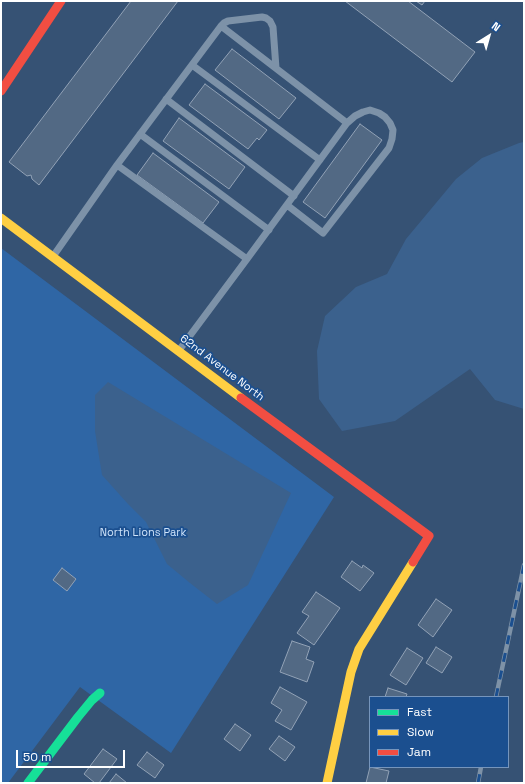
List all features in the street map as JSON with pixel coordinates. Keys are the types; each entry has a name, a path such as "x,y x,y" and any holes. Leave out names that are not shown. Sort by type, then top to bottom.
{"street":[{"path":"1,91 61,1"},
{"name":"62nd Avenue North","path":"1,218 428,536 359,649 351,672 327,783"},
{"path":"29,782 78,717 100,693"}],"lane":[{"path":"53,257 117,165 224,23 228,21 256,18 266,18 270,21 273,27 276,68"},
{"path":"221,26 347,123"},
{"path":"192,65 320,160"},
{"path":"166,99 294,196"},
{"path":"178,351 347,123 355,116 370,110 385,117 393,130 389,148 323,233 287,205"},
{"path":"140,134 269,230"},
{"path":"117,165 247,259"}],"green space":[{"name":"North Lions Park","path":"1,248 334,497 171,753 80,687 8,783 1,783"}],"shaded area":[{"path":"524,142 524,409 495,400 470,369 395,421 342,431 319,399 317,351 325,316 356,287 387,274 406,239 456,179 482,158"},
{"path":"108,382 291,493 248,585 217,604 167,564 146,522 102,475 95,431 95,395"}],"building":[{"path":"131,1 178,1 39,185 32,179 31,175 27,176 9,162"},
{"path":"345,1 408,1 475,52 452,82"},
{"path":"416,1 425,1 422,5"},
{"path":"232,49 296,98 279,119 215,70"},
{"path":"205,84 267,130 259,140 257,138 248,149 189,105"},
{"path":"179,118 245,167 229,189 163,141"},
{"path":"360,124 382,140 325,218 303,202"},
{"path":"153,153 219,202 203,223 137,175"},
{"path":"352,561 362,568 363,565 374,573 360,591 341,577"},
{"path":"62,568 76,579 67,591 53,580"},
{"path":"316,592 340,608 314,645 297,633 309,616 302,612"},
{"path":"436,599 452,610 433,637 418,625"},
{"path":"292,641 310,647 306,659 314,662 307,682 280,672"},
{"path":"436,647 452,657 442,673 426,663"},
{"path":"407,648 423,658 406,685 390,675"},
{"path":"280,687 307,702 291,730 275,721 282,710 271,703"},
{"path":"388,688 407,694 406,696 385,696"},
{"path":"235,724 251,735 240,751 224,739"},
{"path":"279,736 295,747 285,761 269,749"},
{"path":"103,749 117,759 99,783 95,783 84,774"},
{"path":"147,752 164,765 155,778 137,765"},
{"path":"370,768 389,771 386,783 366,783"},
{"path":"116,774 127,783 109,783"}],"railway":[{"path":"496,696 524,565"},
{"path":"478,783 481,768"}],"traffic: fast":[{"path":"28,783 78,717 100,693"}],"traffic: slow":[{"path":"1,218 241,398"},
{"path":"327,783 351,672 359,649 413,562"}],"traffic: jam":[{"path":"1,91 61,1"},
{"path":"241,398 429,536 413,562"}]}
